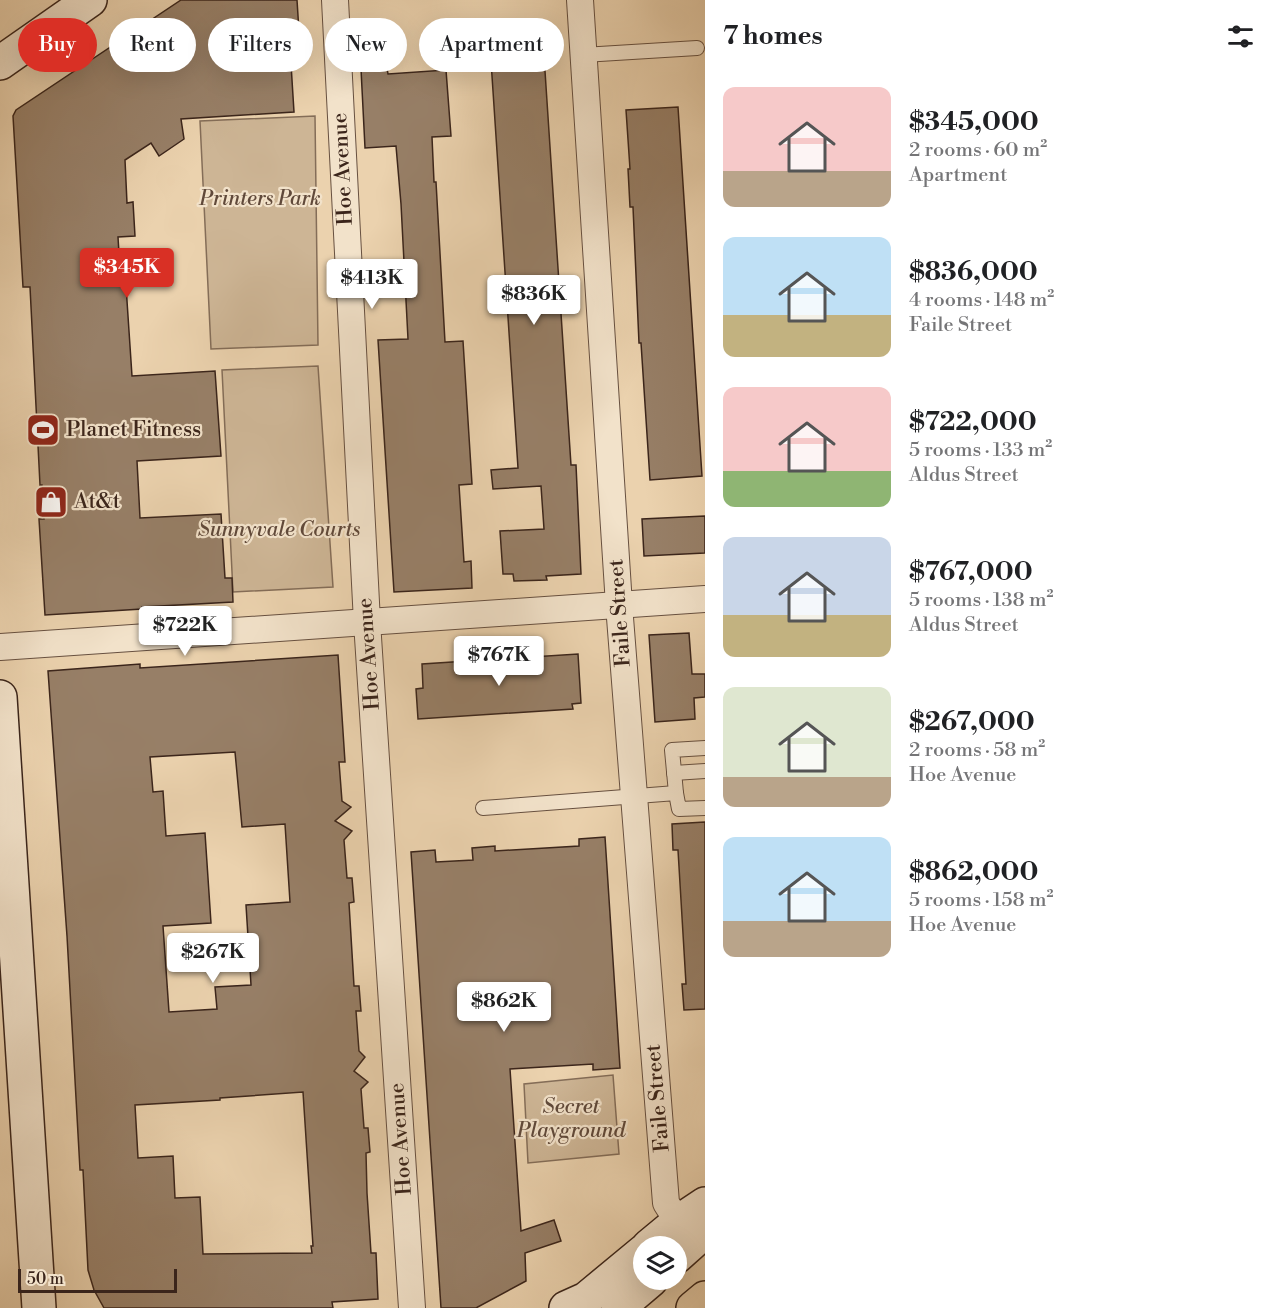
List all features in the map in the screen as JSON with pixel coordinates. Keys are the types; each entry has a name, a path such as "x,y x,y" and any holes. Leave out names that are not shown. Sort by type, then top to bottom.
{"highway":[{"path":"693,1308 705,1298"}],"main road":[{"path":"0,63 90,0"},
{"path":"0,697 39,1308"},
{"path":"671,1236 691,1227 705,1204"},
{"path":"576,1303 633,1259"},
{"path":"618,1308 639,1290"}],"street":[{"name":"Hoe Avenue","path":"334,0 367,622 412,1308"},
{"name":"Faile Street","path":"580,0 619,605 666,1203 691,1227"},
{"path":"0,647 705,599"}],"lane":[{"path":"583,55 697,48"},
{"path":"705,748 672,750 679,809 705,808"},
{"path":"674,773 705,771"},
{"path":"483,808 676,794"}],"green space":[{"name":"Printers Park","path":"315,116 318,345 211,349 200,121"},
{"name":"Sunnyvale Courts","path":"318,366 333,587 233,592 222,370"},
{"name":"Secret Playground","path":"613,1075 619,1154 528,1163 524,1084"}],"building":[{"path":"181,0 297,0 298,18 208,18 208,72 292,72 294,112 181,119 184,139 159,156 151,143 125,160 127,203 133,202 135,236 118,237 121,287 126,286 132,376 215,371 221,456 137,461 140,518 221,514 225,578 232,578 233,602 45,615 39,519 44,519 42,485 40,485 30,287 23,287 13,116 16,110 73,72 97,72 97,56 109,48 109,72 196,72 196,18 154,18"},
{"path":"361,72 388,72 388,74 446,72 451,136 432,137 434,182 436,182 445,342 463,341 472,484 459,485 464,562 471,561 472,588 394,592 378,340 408,339 401,204 396,146 365,148"},
{"path":"492,72 545,72 571,465 576,465 581,574 546,576 547,580 514,581 513,574 503,574 500,531 544,529 541,486 493,489 491,470 518,468"},
{"path":"678,107 702,476 650,480 641,343 639,343 633,207 630,207 626,110"},
{"path":"705,516 705,553 644,556 642,519"},
{"path":"689,633 692,674 705,674 705,697 694,698 695,719 655,722 649,635"},
{"path":"578,654 581,703 572,704 573,709 418,719 416,689 423,688 422,664"},
{"path":"338,655 345,762 339,762 342,801 351,807 335,821 352,831 344,840 347,878 352,878 354,902 349,903 354,986 359,986 361,1011 356,1011 359,1051 365,1057 354,1071 368,1082 361,1089 364,1128 368,1128 370,1152 366,1153 367,1193 371,1253 376,1253 378,1299 332,1302 333,1308 104,1308 94,1290 88,1270 83,1170 80,1170 67,936 48,671 140,664 140,668","holes":["235,752 242,827 285,824 290,902 246,905 251,985 215,987 217,1009 169,1012 163,926 211,923 205,833 166,836 163,791 153,792 150,757","303,1092 312,1253 203,1254 200,1197 175,1198 173,1156 138,1158 135,1105"]},
{"path":"705,822 705,1009 684,1010 682,984 686,984 678,850 673,850 672,824"},
{"path":"605,837 620,1068 593,1070 593,1064 510,1069 521,1231 554,1220 561,1241 525,1253 526,1281 476,1308 441,1308 411,852 435,850 436,862 473,860 472,848 495,846 495,851 579,846 579,839"}],"place":[{"name":"Planet Fitness","path":"43,430"},
{"name":"At&t","path":"51,502"}]}
